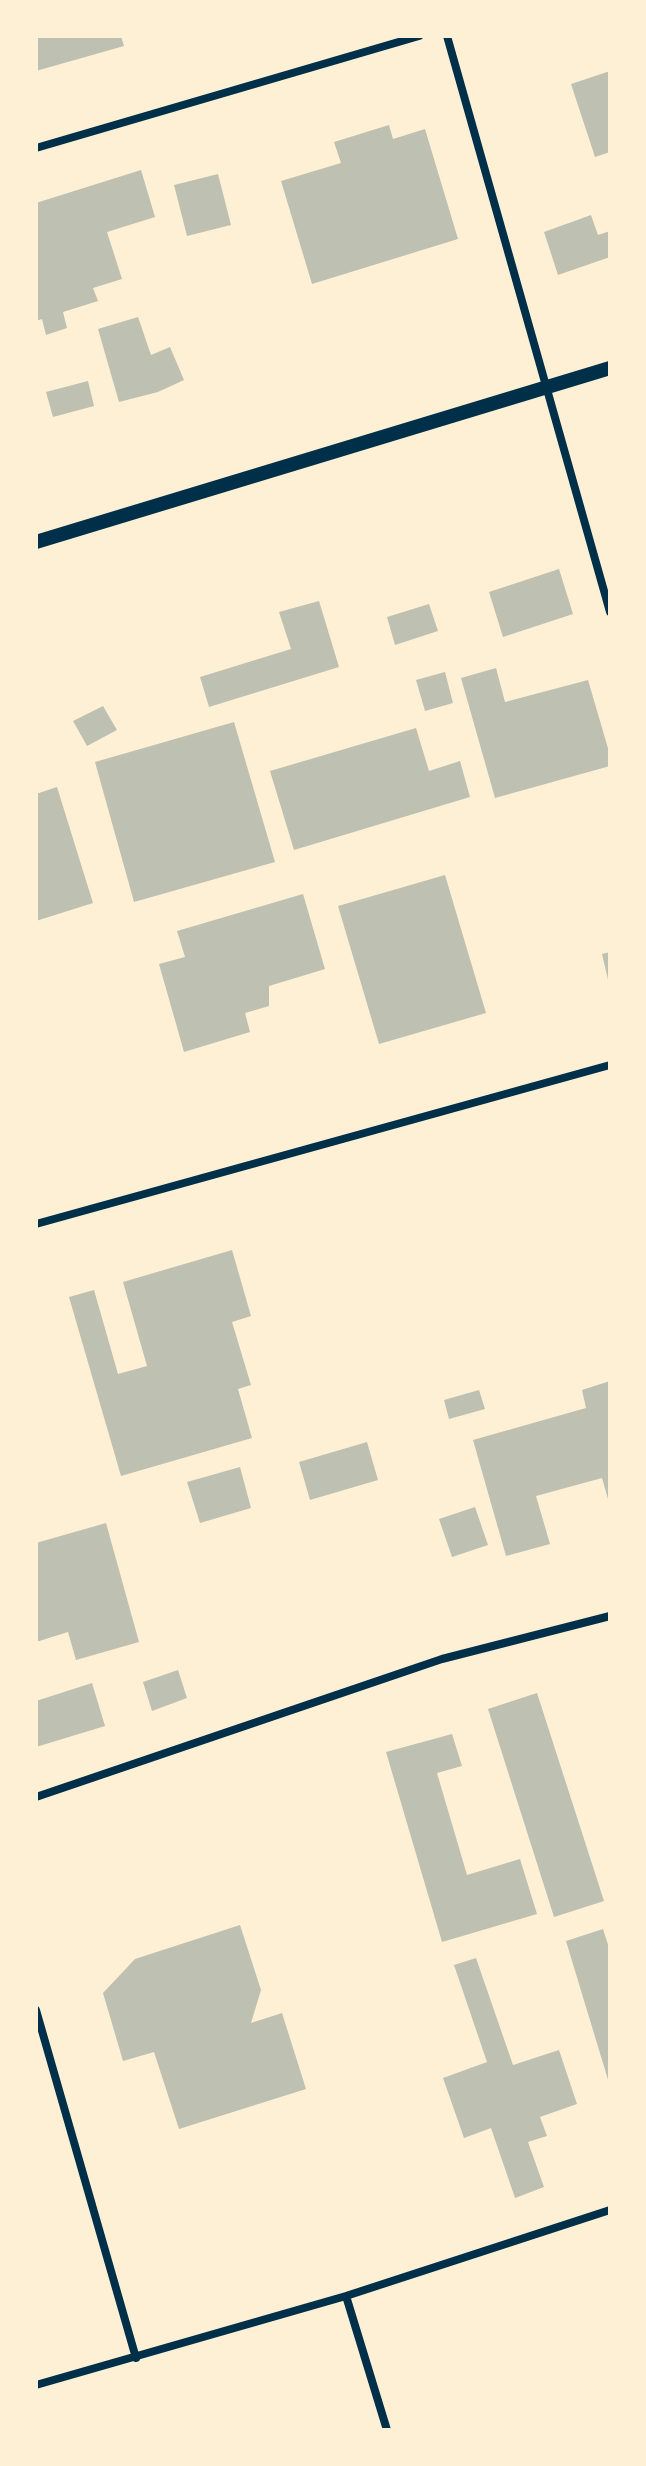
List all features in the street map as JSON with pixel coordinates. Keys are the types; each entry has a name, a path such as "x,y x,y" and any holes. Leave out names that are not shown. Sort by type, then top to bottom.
{"street":[{"path":"36,148 419,36"},
{"path":"447,36 610,612"},
{"path":"36,542 610,368"},
{"path":"36,1224 610,1065"},
{"path":"36,1797 442,1659 610,1616"},
{"path":"36,2010 136,2358"},
{"path":"36,2385 346,2296 610,2210"},
{"path":"346,2296 387,2430"}],"building":[{"path":"36,36 121,36 124,46 36,71"},
{"path":"610,71 610,152 595,157 571,84"},
{"path":"389,125 393,139 425,129 458,239 312,284 281,181 341,163 334,142"},
{"path":"141,170 155,217 107,232 122,279 93,288 98,301 63,312 67,328 46,335 42,319 36,321 36,203"},
{"path":"218,174 231,225 187,236 174,185"},
{"path":"591,215 598,235 610,231 610,257 558,275 544,232"},
{"path":"138,317 151,355 170,347 184,380 158,392 119,402 98,329"},
{"path":"88,381 94,406 53,417 46,392"},
{"path":"559,569 573,614 503,637 489,592"},
{"path":"319,601 339,667 209,707 200,677 291,649 279,612"},
{"path":"429,604 438,631 395,645 387,617"},
{"path":"496,668 505,702 588,680 610,755 610,766 495,798 461,678"},
{"path":"445,672 453,703 425,711 416,680"},
{"path":"103,706 117,730 87,746 73,721"},
{"path":"234,722 275,862 134,902 95,762"},
{"path":"416,728 429,771 460,761 470,797 294,850 270,771"},
{"path":"57,787 93,903 36,921 36,794"},
{"path":"445,875 486,1013 379,1044 338,906"},
{"path":"303,894 325,969 269,986 269,1006 245,1013 250,1032 184,1052 159,964 185,957 177,931"},
{"path":"610,952 610,984 609,984 602,954"},
{"path":"232,1250 251,1316 232,1322 251,1385 238,1389 252,1438 121,1476 69,1297 94,1290 118,1374 147,1366 123,1282"},
{"path":"610,1381 610,1506 602,1478 536,1496 550,1544 506,1556 473,1440 586,1408 582,1390"},
{"path":"479,1390 485,1409 449,1419 444,1400"},
{"path":"367,1442 378,1480 310,1500 299,1462"},
{"path":"240,1467 251,1508 200,1523 187,1482"},
{"path":"475,1507 488,1545 452,1557 439,1519"},
{"path":"106,1523 139,1642 76,1660 68,1632 36,1642 36,1543"},
{"path":"178,1670 187,1698 152,1711 143,1682"},
{"path":"92,1683 105,1726 36,1747 36,1701"},
{"path":"537,1693 604,1901 554,1917 488,1709"},
{"path":"452,1734 462,1766 437,1773 467,1875 520,1859 537,1914 442,1942 386,1752"},
{"path":"240,1925 261,1990 251,2023 282,2013 306,2089 179,2129 154,2052 123,2061 103,1993 135,1959"},
{"path":"603,1929 610,1951 609,2083 566,1941"},
{"path":"476,1958 513,2065 559,2050 577,2104 540,2117 547,2136 528,2142 544,2187 515,2198 491,2128 464,2138 443,2078 487,2062 454,1965"}]}
